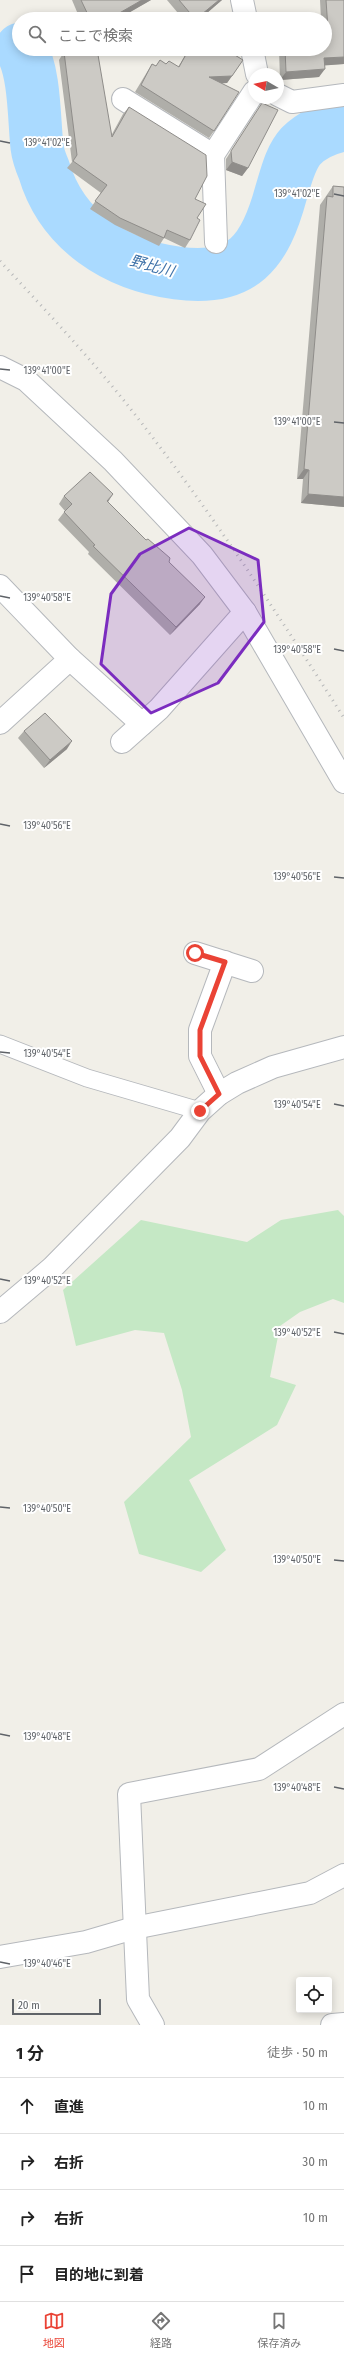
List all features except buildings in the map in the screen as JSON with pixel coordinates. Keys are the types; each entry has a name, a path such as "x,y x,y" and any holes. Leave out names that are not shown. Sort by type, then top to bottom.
{"street":[{"path":"242,0 245,12"},
{"path":"253,56 256,68"},
{"path":"284,98 292,102 344,96"},
{"path":"123,99 213,155"},
{"path":"216,242 213,155 248,101"},
{"path":"0,367 26,380 113,461 202,554 245,612 344,782"},
{"path":"0,586 70,659 142,724"},
{"path":"122,742 159,709 245,612"},
{"path":"0,723 70,659"},
{"path":"195,953 252,971"},
{"path":"219,1094 200,1056 200,1030 225,962"},
{"path":"0,1312 52,1268 180,1138 200,1111 219,1094 237,1083 273,1067 344,1047"},
{"path":"153,2025 138,1999 129,1794 259,1769 344,1714"},
{"path":"0,1956 86,1942 134,1928 310,1893 344,1875"},
{"path":"332,2025 344,2024"}],"lane":[{"path":"0,1044 87,1078 200,1111"}],"highlighted area":[{"path":"189,528 258,560 264,622 218,683 151,713 101,664 111,594 140,554"}],"green space":[{"path":"338,1210 344,1216 344,1303 333,1299 300,1312 280,1326 270,1377 296,1385 277,1425 189,1480 226,1550 201,1572 139,1554 124,1502 191,1437 182,1390 164,1333 135,1330 76,1346 63,1290 141,1220 247,1242 281,1220"}],"waterway":[{"name":"野比川","path":"24,56 29,70 33,96 37,147 52,192 64,211 78,227 94,241 113,253 133,262 155,269 200,275 219,273 235,267 248,258 258,247 267,232 275,214 289,168 297,151 306,141 316,134 344,125"}],"railway":[{"path":"0,261 72,340 140,421 220,530 344,718"}],"route":[{"path":"195,953 225,962 200,1030 200,1056 219,1094 200,1111"}]}
